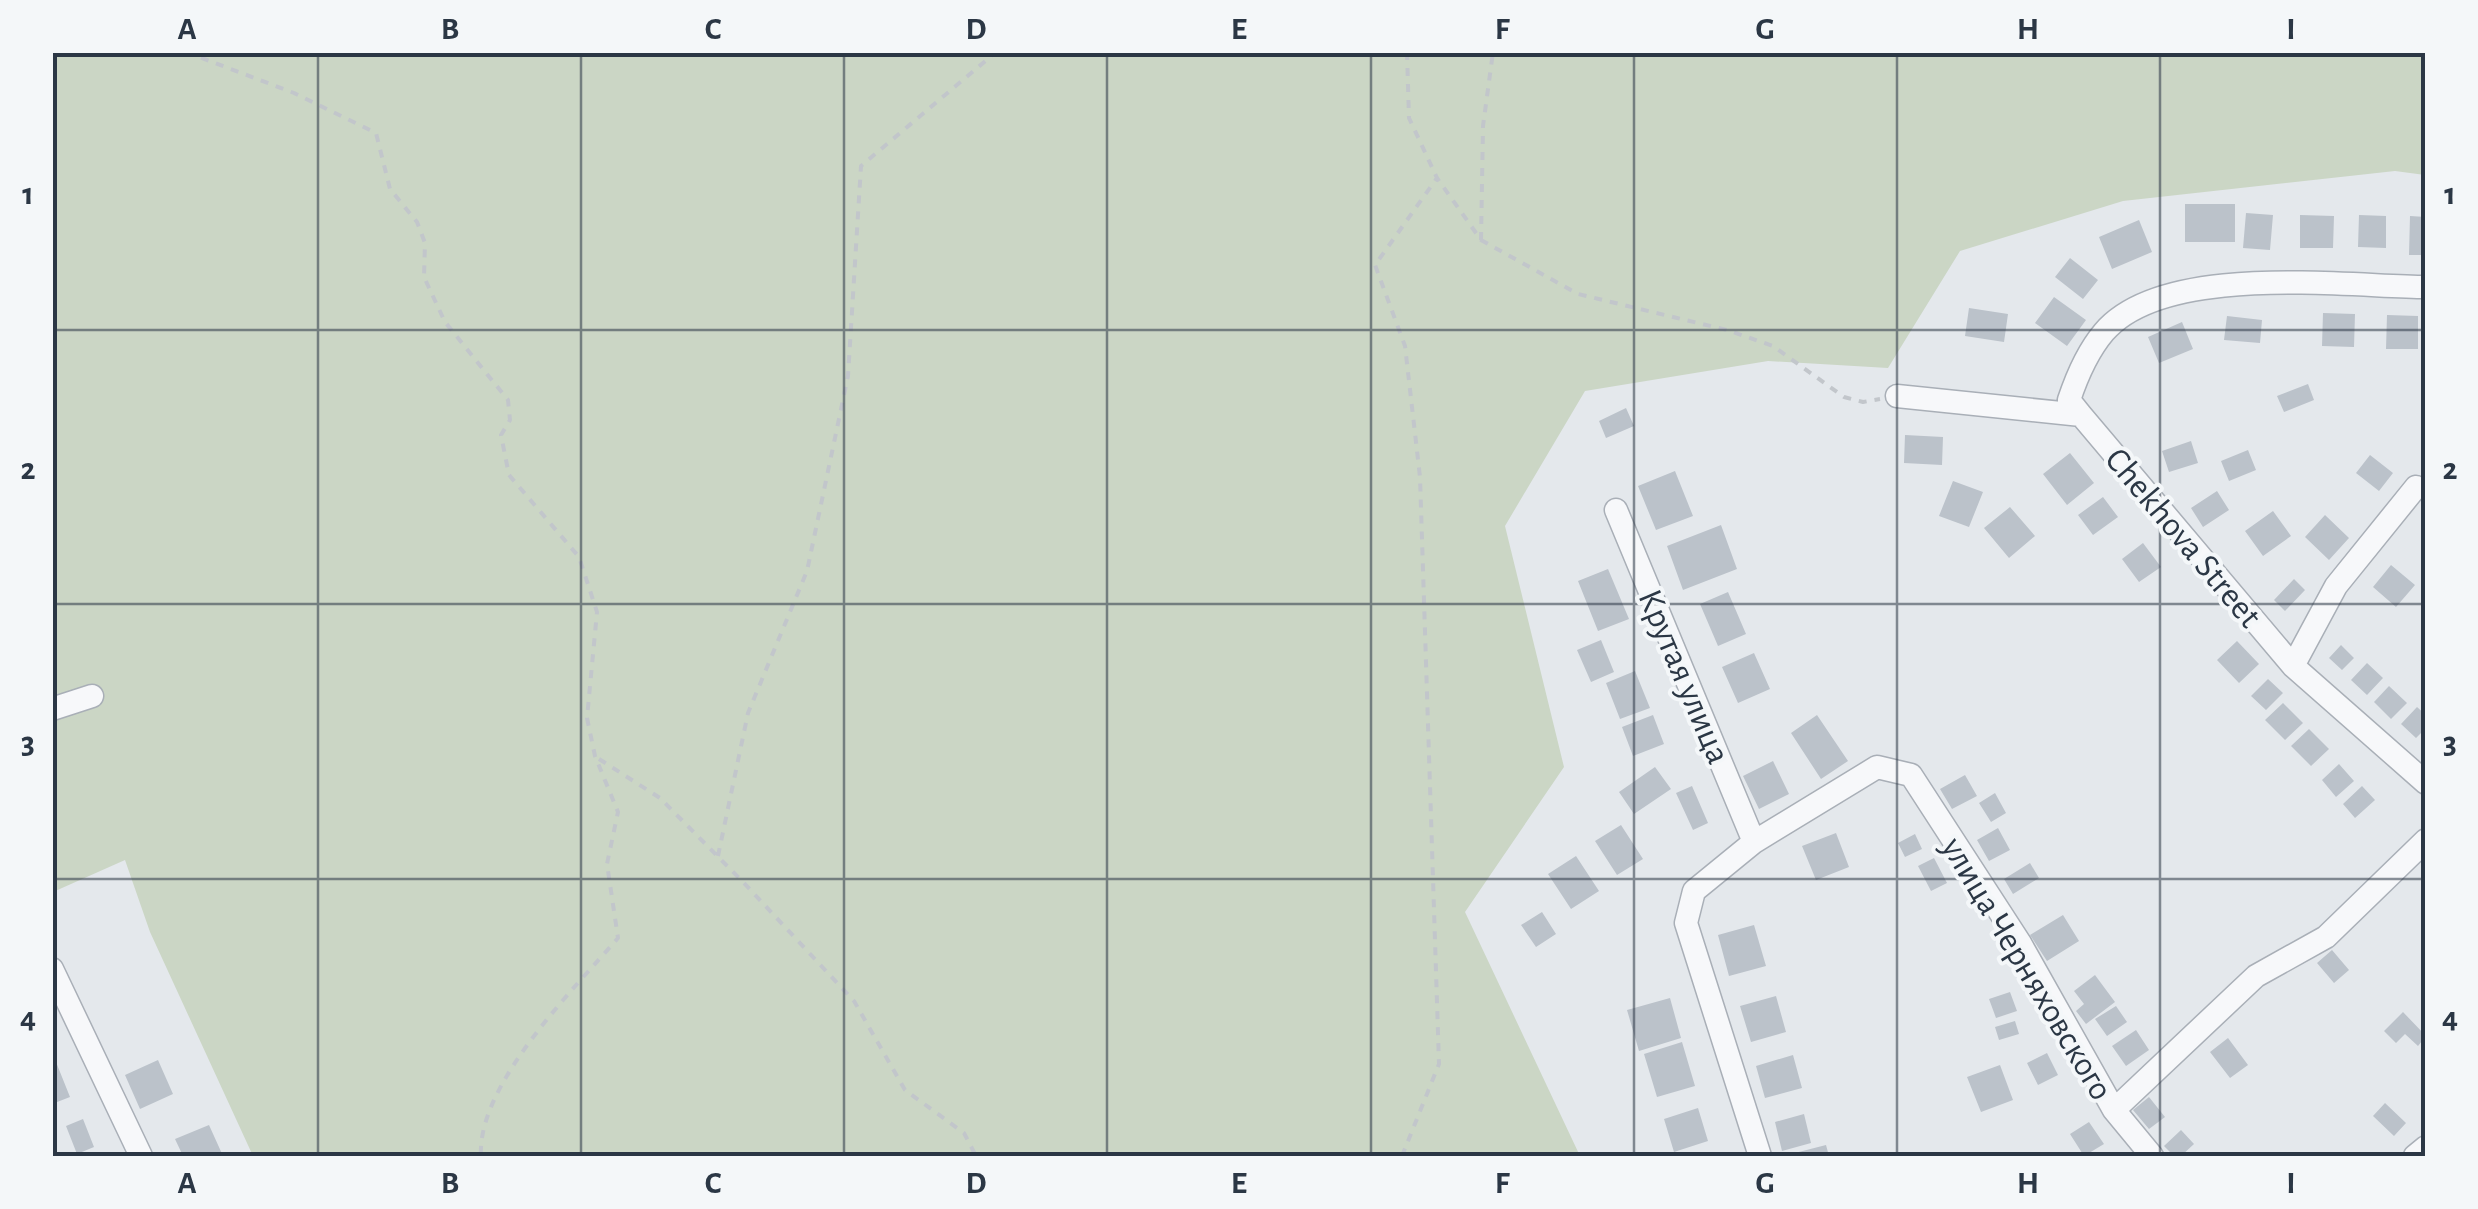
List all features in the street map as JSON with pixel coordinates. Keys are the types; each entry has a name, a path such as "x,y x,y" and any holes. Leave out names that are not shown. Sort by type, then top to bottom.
{"street":[{"path":"2080,415 2068,400 2081,366 2106,329 2155,297 2220,284 2426,288"},
{"name":"Chekhova Street","path":"1897,396 2080,415 2293,666 2426,784"},
{"path":"2293,666 2336,586 2416,487"},
{"name":"Крутая улица","path":"1616,510 1754,842"},
{"path":"52,709 92,696"},
{"name":"улица Черняховского","path":"1754,842 1877,766 1910,775 2020,944 2114,1110 2152,1156"},
{"path":"2114,1110 2256,976 2326,936 2426,840"},
{"path":"1754,842 1694,890 1686,923 1760,1156"},
{"path":"52,969 141,1156"},
{"path":"2415,1156 2426,1147"}],"path":[{"path":"186,52 294,93 376,134 390,189 417,222 425,244 424,276 445,322 508,400 510,420 501,435 510,475 579,557 598,612 588,718 595,756 618,812 606,864 618,938 508,1073 489,1110 481,1156"},
{"path":"718,856 748,714 807,570 848,376 861,166 996,52"},
{"path":"1407,52 1409,118 1438,178 1481,240 1578,294 1728,330 1773,346 1844,396 1863,402 1897,396"},
{"path":"1481,240 1483,126 1493,52"},
{"path":"1402,1156 1439,1064 1420,477 1404,346 1375,265 1438,178"},
{"path":"595,756 660,798 718,856 854,1001 904,1090 964,1133 976,1156"}],"green space":[{"path":"52,53 2425,53 2425,175 2395,171 2123,201 1960,251 1888,368 1768,361 1585,391 1505,526 1564,767 1465,912 1580,1156 253,1156 150,932 125,860 53,892"}],"building":[{"path":"2185,204 2235,204 2235,242 2185,242"},
{"path":"2246,213 2273,215 2270,250 2243,248"},
{"path":"2300,215 2334,216 2333,248 2300,248"},
{"path":"2359,215 2386,216 2386,248 2358,247"},
{"path":"2410,216 2426,217 2426,255 2409,255"},
{"path":"2139,220 2152,252 2112,269 2099,237"},
{"path":"2070,258 2098,280 2083,299 2055,277"},
{"path":"2054,297 2086,320 2067,346 2035,323"},
{"path":"1969,308 2008,314 2004,342 1965,336"},
{"path":"2323,313 2355,314 2354,347 2322,346"},
{"path":"2387,315 2418,316 2418,349 2386,349"},
{"path":"2227,316 2262,320 2260,343 2224,340"},
{"path":"2182,322 2193,349 2159,363 2148,337"},
{"path":"2308,384 2314,400 2284,412 2277,396"},
{"path":"1626,408 1634,426 1606,438 1599,421"},
{"path":"1905,435 1943,437 1942,465 1904,463"},
{"path":"2191,441 2198,463 2169,472 2162,451"},
{"path":"2248,450 2256,470 2229,481 2221,461"},
{"path":"2070,453 2094,483 2067,505 2043,474"},
{"path":"2370,455 2393,473 2379,491 2356,473"},
{"path":"1675,471 1693,516 1656,530 1638,486"},
{"path":"1953,481 1983,492 1969,527 1939,516"},
{"path":"2217,491 2229,510 2203,527 2191,508"},
{"path":"2103,497 2118,517 2093,535 2078,515"},
{"path":"2010,507 2035,536 2009,558 1984,528"},
{"path":"2273,511 2291,536 2263,556 2245,531"},
{"path":"2325,515 2349,538 2329,560 2305,537"},
{"path":"1721,525 1737,569 1683,590 1667,546"},
{"path":"2143,543 2161,567 2139,582 2122,559"},
{"path":"2391,565 2415,585 2396,607 2373,587"},
{"path":"1608,569 1629,619 1598,631 1578,581"},
{"path":"2294,579 2305,590 2285,611 2274,600"},
{"path":"1728,592 1746,634 1718,646 1700,604"},
{"path":"1601,640 1614,672 1591,682 1577,650"},
{"path":"2237,641 2259,664 2239,683 2217,660"},
{"path":"2341,645 2354,658 2342,670 2329,658"},
{"path":"1754,653 1770,689 1738,703 1722,667"},
{"path":"2367,663 2383,678 2367,695 2351,680"},
{"path":"1635,671 1650,708 1620,719 1606,683"},
{"path":"2268,679 2283,693 2266,710 2251,696"},
{"path":"2389,686 2407,703 2391,719 2374,702"},
{"path":"2283,703 2303,723 2285,740 2265,720"},
{"path":"2417,707 2426,715 2426,728 2416,738 2401,724"},
{"path":"1653,715 1664,744 1633,756 1622,727"},
{"path":"1817,715 1848,761 1821,779 1791,733"},
{"path":"2309,729 2329,749 2311,766 2291,746"},
{"path":"1773,761 1789,794 1759,809 1743,776"},
{"path":"2339,764 2354,781 2336,797 2322,780"},
{"path":"1655,767 1671,789 1634,814 1619,792"},
{"path":"1965,775 1977,796 1952,809 1940,789"},
{"path":"1692,786 1708,823 1693,830 1676,793"},
{"path":"2362,786 2375,800 2355,818 2343,804"},
{"path":"1995,793 2006,813 1991,822 1979,803"},
{"path":"1621,825 1643,859 1617,875 1595,841"},
{"path":"1998,828 2010,850 1989,861 1977,840"},
{"path":"1836,833 1849,867 1816,880 1802,846"},
{"path":"1915,834 1922,849 1905,857 1898,843"},
{"path":"1576,856 1599,891 1571,909 1548,874"},
{"path":"1934,858 1947,883 1931,891 1918,866"},
{"path":"2030,863 2039,878 2013,894 2004,879"},
{"path":"1542,912 1556,934 1536,947 1521,925"},
{"path":"2063,915 2079,941 2047,961 2030,935"},
{"path":"1754,925 1766,966 1729,976 1718,935"},
{"path":"2332,950 2349,970 2334,983 2317,963"},
{"path":"2095,975 2115,1002 2086,1024 2076,1011 2084,1004 2074,991"},
{"path":"2010,992 2017,1011 1996,1018 1989,999"},
{"path":"1776,996 1786,1032 1751,1042 1740,1006"},
{"path":"1670,998 1681,1038 1639,1051 1627,1010"},
{"path":"2116,1006 2127,1022 2107,1036 2095,1019"},
{"path":"2403,1012 2426,1036 2418,1046 2405,1034 2396,1043 2384,1031"},
{"path":"2015,1021 2019,1034 1999,1040 1995,1027"},
{"path":"2136,1030 2149,1050 2126,1066 2112,1046"},
{"path":"2228,1038 2248,1065 2230,1078 2210,1052"},
{"path":"1682,1042 1695,1086 1657,1097 1644,1054"},
{"path":"2047,1053 2058,1075 2038,1085 2027,1063"},
{"path":"1793,1055 1802,1088 1765,1098 1756,1066"},
{"path":"158,1060 173,1094 140,1109 125,1075"},
{"path":"56,1062 70,1097 52,1104 52,1064"},
{"path":"2000,1065 2013,1100 1981,1112 1967,1077"},
{"path":"2149,1097 2165,1117 2149,1129 2133,1110"},
{"path":"2385,1103 2406,1123 2394,1136 2373,1116"},
{"path":"1698,1108 1708,1141 1674,1152 1664,1119"},
{"path":"1804,1114 1811,1143 1782,1151 1775,1122"},
{"path":"83,1119 94,1147 77,1154 66,1126"},
{"path":"2089,1122 2104,1144 2084,1156 2070,1134"},
{"path":"209,1125 223,1156 183,1156 175,1139"},
{"path":"2181,1130 2194,1144 2181,1156 2174,1156 2164,1146"},
{"path":"1826,1145 1829,1156 1787,1156 1787,1155"}]}
